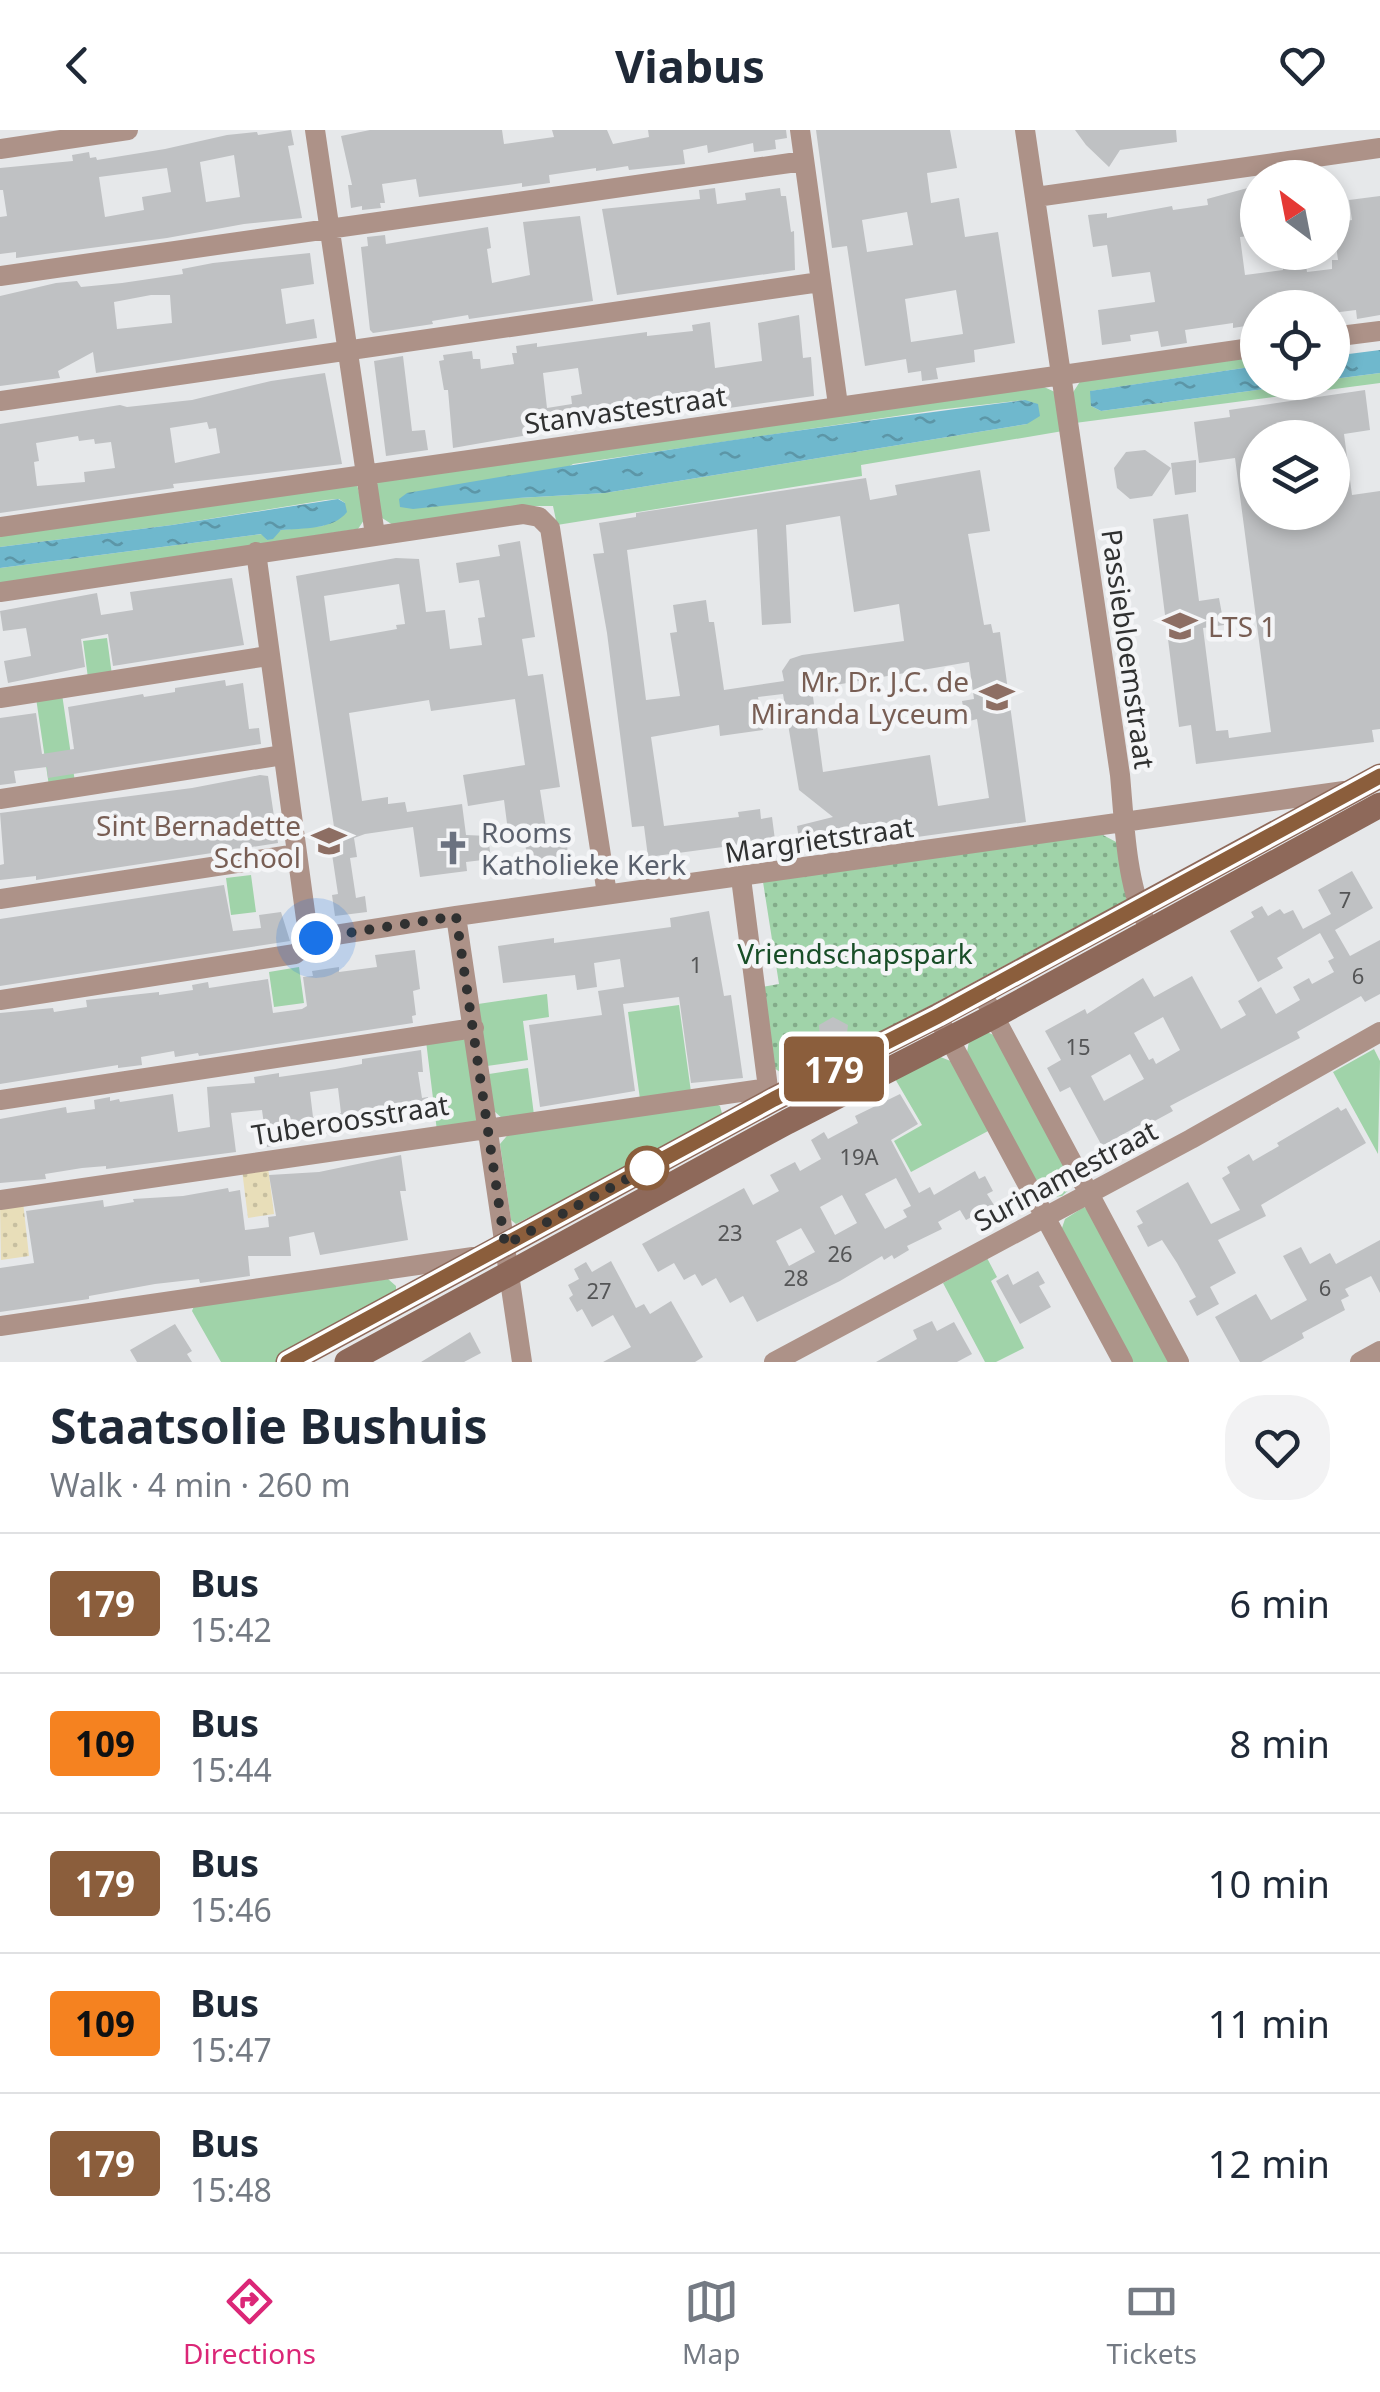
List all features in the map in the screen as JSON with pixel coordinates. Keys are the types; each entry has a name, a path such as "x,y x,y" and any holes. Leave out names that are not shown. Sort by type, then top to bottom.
{"main road":[{"path":"288,1362 771,1093 938,1016 1380,776"},
{"path":"347,1362 1380,805"}],"street":[{"path":"0,149 128,130"},
{"path":"314,130 375,535"},
{"path":"800,130 838,405"},
{"name":"Passiebloemstraat","path":"1025,130 1118,756 1124,822 1138,905 1150,931"},
{"path":"1036,197 1380,148"},
{"path":"0,276 804,161"},
{"path":"0,400 820,282"},
{"path":"1350,335 1380,331"},
{"name":"Stanvastestraat","path":"0,527 1240,349"},
{"path":"0,592 524,514 545,522 550,528 607,894"},
{"path":"256,552 306,918 316,938"},
{"path":"0,698 268,656"},
{"path":"0,798 283,756"},
{"name":"Margrietstraat","path":"0,1000 295,954 316,938 456,916 1356,790"},
{"path":"0,899 297,854"},
{"path":"740,878 771,1093 786,1122"},
{"path":"456,916 488,1126 494,1250 508,1275 522,1362"},
{"path":"982,992 1180,1362"},
{"path":"938,1016 1123,1362"},
{"path":"0,1100 474,1028"},
{"name":"Surinamestraat","path":"774,1362 1191,1140 1380,1032"},
{"name":"Tuberoosstraat","path":"0,1200 488,1126 771,1093"},
{"path":"0,1326 494,1250"},
{"path":"1360,1362 1380,1351"}],"green space":[{"path":"1240,355 1240,369 1091,391 1091,406 1101,411 1240,392 1240,400 1250,400 1075,423 1072,394 1081,380"},
{"path":"1380,373 1380,383 1350,387 1350,377"},
{"path":"1042,386 1057,393 1063,431 861,465 862,476 557,525 553,506 525,506 393,525 379,516 377,484 381,478","holes":["1025,400 1027,424 605,493 518,498 573,464 937,410"]},
{"path":"357,485 366,517 358,529 0,584 0,568 262,534 267,540 281,530 323,526 345,503 339,499 326,500 0,547 0,531"},
{"path":"107,638 112,675 88,678 83,641"},
{"path":"62,694 75,782 49,786 36,698"},
{"name":"Vriendschapspark","path":"1101,834 1120,844 1126,900 792,1080 774,1068 762,987 779,984 763,882"},
{"path":"251,875 256,912 231,915 226,878"},
{"path":"299,967 304,1003 274,1007 269,972"},
{"path":"547,994 549,1017 523,1021 528,1060 487,1066 478,1004"},
{"path":"679,1005 691,1092 640,1099 628,1012"},
{"path":"987,1032 998,1037 1074,1185 1062,1196 1043,1198 966,1058 969,1041"},
{"path":"464,1039 468,1044 478,1121 437,1131 426,1041"},
{"path":"1374,1049 1380,1061 1378,1154 1333,1072"},
{"path":"938,1056 953,1062 990,1130 911,1172 894,1141 922,1125 894,1077"},
{"path":"528,1068 534,1115 503,1119 494,1111 489,1074"},
{"path":"714,1103 720,1106 723,1117 516,1224 511,1220 500,1144 511,1131"},
{"path":"1084,1207 1092,1213 1173,1362 1130,1362 1061,1231 1065,1219"},
{"path":"987,1258 997,1277 991,1281 1024,1348 996,1362 985,1362 943,1283"},
{"path":"388,1279 396,1286 396,1292 278,1362 221,1362 192,1311 194,1306"}],"sand":[{"path":"268,1167 274,1214 248,1218 242,1170"},
{"path":"23,1202 29,1256 1,1260 0,1205"}],"water":[{"path":"1380,350 1380,373 1350,377 1350,354"},
{"path":"1240,369 1240,392 1101,411 1091,406 1090,391"},
{"path":"1025,400 1038,404 1040,416 1027,424 605,493 400,507 399,499 407,493 793,431"},
{"path":"338,499 345,503 347,512 341,518 317,527 281,530 273,539 267,540 261,534 0,568 0,547"}],"building":[{"path":"291,130 294,145 288,146 302,218 16,258 16,252 0,254 0,217 7,216 0,190 0,168 73,161 72,155 89,152 90,158 97,160 227,135","holes":["234,155 240,197 206,202 200,162","167,168 171,192 142,197 144,210 105,217 99,177"]},
{"path":"370,130 502,130 504,144 554,137 552,130 607,130 613,144 649,137 648,130 786,130 787,138 775,140 776,149 754,152 753,143 708,153 707,145 683,150 685,164 629,170 628,166 596,168 549,175 550,183 522,187 522,183 419,197 416,179 382,184 385,203 380,203 381,208 362,210 362,206 351,208 348,185 352,185 341,136"},
{"path":"816,130 950,130 957,168 927,173 931,203 959,198 965,237 998,232 1015,343 974,350 975,362 936,368 938,379 922,381 921,371 908,373 906,359 865,366 847,246 832,248","holes":["907,212 913,245 867,252 862,220","956,290 963,334 911,342 905,299"]},
{"path":"1075,130 1176,130 1177,142 1120,150 1109,167"},
{"path":"715,188 717,204 746,200 745,193 780,188 781,196 786,196 791,232 794,231 795,270 617,295 602,209 700,199 699,190"},
{"path":"1240,190 1240,270 1244,270 1245,275 1283,270 1350,270 1350,200 1380,196 1380,315 1357,319 1356,310 1350,311 1350,290 1240,290 1240,327 1233,328 1233,323 1185,330 1187,343 1161,347 1158,331 1130,335 1131,341 1102,345 1098,310 1155,302 1150,272 1112,277 1107,245 1093,247 1088,215 1107,213 1107,218 1172,206 1173,210 1208,205 1207,199"},
{"path":"580,216 593,301 469,319 468,315 373,333 370,330 361,247 368,246 367,237 385,235 386,244 488,227 492,283 530,275 523,222"},
{"path":"310,253 314,284 281,289 286,324 314,319 317,338 96,373 93,352 58,371 60,378 0,386 0,296 56,283 77,281 81,287 183,274 182,269","holes":["170,295 172,323 117,329 114,302"]},
{"path":"799,315 803,358 811,357 814,396 729,408 729,403 642,416 642,420 545,429 453,448 448,390 444,390 439,361 444,360 443,355 472,351 473,359 480,359 481,369 514,364 512,353 517,353 516,346 693,331 692,325 710,322 715,368 762,361 758,323","holes":["578,368 582,394 571,396 572,404 547,408 543,373"]},
{"path":"403,356 412,431 425,430 428,450 386,456 374,361"},
{"path":"325,373 342,464 173,484 174,488 0,513 0,424 120,405 192,400","holes":["207,422 209,429 216,428 220,453 175,463 170,428","78,436 79,441 94,439 95,444 111,442 115,468 84,472 85,482 37,486 36,443"]},
{"path":"1365,390 1370,430 1350,433 1350,420 1240,420 1240,496 1235,458 1199,463 1194,422 1230,417 1229,410 1297,400 1350,400 1350,392"},
{"path":"1145,450 1171,468 1152,496 1130,499 1117,488 1114,468 1126,452"},
{"path":"1196,460 1196,492 1175,495 1171,463"},
{"path":"980,470 990,531 968,534 984,625 991,624 993,633 1000,632 1026,822 816,851 815,844 800,846 797,826 833,817 799,790 783,694 758,697 763,730 720,736 719,725 651,737 664,826 739,817 738,812 760,809 761,819 772,817 775,840 648,857 644,826 632,827 593,554 604,553 599,523 636,517 636,513 866,478 870,500 897,495 895,485","holes":["840,516 854,612 899,604 904,641 802,655 790,659 782,671 784,681 724,690 714,622 709,622 706,600 673,605 677,632 670,633 680,696 646,700 627,550 757,529 762,625 791,623 786,525","969,662 974,699 962,701 966,722 977,719 989,798 938,806 930,755 823,772 812,689"]},
{"path":"1350,480 1352,495 1380,491 1380,729 1372,730 1374,742 1196,764 1191,725 1179,727 1153,519 1188,514 1199,601 1219,598 1224,625 1203,628 1216,731 1228,730 1229,738 1271,732 1244,530 1350,530"},
{"path":"520,541 535,637 522,639 528,676 543,674 560,787 540,790 548,841 566,839 571,873 530,876 524,836 509,839 504,800 468,806 463,775 525,765 515,699 431,711 429,700 349,713 362,801 388,797 388,804 405,802 407,812 462,804 466,835 488,836 491,859 466,862 467,871 420,877 413,827 354,838 357,857 350,858 356,898 365,896 367,912 335,916 332,895 338,894 332,854 338,853 296,576 396,558 419,559 426,612 445,610 450,649 482,645 478,618 485,617 479,580 459,583 456,563 500,556 498,545","holes":["399,584 405,624 396,625 397,629 330,641 324,596"]},
{"path":"232,578 244,645 113,666 108,634 81,639 85,667 8,683 4,661 31,656 26,628 3,631 0,611 97,593 101,615 133,610 130,592"},
{"path":"225,680 226,686 243,683 249,729 259,728 261,744 48,778 47,767 14,771 16,783 0,785 0,718 36,713 42,754 74,749 68,707 175,692 175,688"},
{"path":"268,776 278,843 36,880 36,876 0,880 0,865 4,864 0,813 192,788"},
{"path":"1352,871 1373,908 1335,930 1350,956 1380,940 1380,994 1365,1002 1361,996 1297,1032 1300,1038 1170,1106 1173,1111 1102,1146 1070,1087 1060,1092 1047,1068 1061,1060 1045,1031 1085,1009 1087,1014 1143,978 1154,997 1192,976 1221,1029 1246,1015 1238,1001 1261,987 1276,1014 1300,1000 1293,987 1309,978 1312,984 1334,972 1328,961 1334,958 1320,933 1277,958 1283,968 1258,982 1230,931 1254,917 1251,912 1262,906 1268,916 1280,909 1284,914 1293,910 1303,929 1331,914 1318,890","holes":["1163,1017 1180,1050 1156,1064 1153,1058 1149,1060 1134,1033","1130,1054 1144,1079 1104,1101 1091,1076"]},
{"path":"224,885 233,931 261,928 259,915 281,912 290,941 0,986 0,919"},
{"path":"709,911 724,996 731,995 743,1078 691,1083 679,997 623,1004 635,1091 540,1107 529,1025 602,1015 598,991 624,987 620,959 594,963 597,987 577,990 575,975 503,983 498,946 554,938 554,943 671,927 670,918"},
{"path":"415,950 420,989 413,991 413,1023 199,1056 198,1053 175,1057 174,1051 141,1057 142,1065 118,1065 0,1084 0,1013 53,1008 54,1012 87,1007 86,1000 193,990 192,985 208,982 209,988 268,979 273,1013 302,1009 307,1006 303,977 313,976 312,971 377,967 375,955"},
{"path":"833,1017 848,1025 846,1041 833,1048 820,1042 819,1025"},
{"path":"421,1050 423,1072 418,1072 422,1098 428,1097 430,1118 298,1138 267,1147 262,1110 231,1113 236,1152 106,1169 82,1168 45,1174 46,1179 0,1183 0,1119 66,1107 67,1113 95,1109 94,1100 110,1097 110,1101 120,1102 173,1094 178,1132 210,1127 207,1087 255,1083 254,1077 279,1073 279,1077 335,1069 362,1064 362,1059","holes":["338,1088 341,1113 313,1117 310,1092"]},
{"path":"900,1094 918,1124 891,1140 919,1193 930,1187 934,1195 975,1171 979,1179 985,1176 993,1191 987,1194 994,1205 966,1220 960,1210 938,1222 942,1229 907,1246 909,1250 894,1259 892,1255 884,1260 882,1256 757,1322 743,1296 730,1303 716,1278 702,1286 695,1274 684,1280 674,1263 658,1272 642,1244 744,1188 753,1205 779,1191 770,1175 795,1162 800,1171 821,1159 811,1140 824,1132 828,1139 858,1123 855,1116","holes":["896,1178 911,1206 903,1210 907,1217 885,1229 865,1194","842,1195 857,1223 835,1235 820,1207","801,1228 815,1252 789,1266 776,1241"]},
{"path":"1338,1107 1341,1111 1346,1108 1366,1143 1261,1205 1266,1216 1218,1240 1236,1273 1210,1287 1219,1304 1197,1316 1189,1301 1196,1297 1177,1263 1162,1240 1148,1247 1137,1226 1143,1223 1136,1211 1188,1182 1211,1224 1240,1210 1222,1178 1230,1173 1227,1167 1249,1154 1253,1161"},
{"path":"401,1155 406,1191 400,1191 408,1240 320,1255 314,1232 289,1237 291,1256 248,1256 250,1276 155,1284 89,1299 0,1312 0,1268 34,1263 26,1211 103,1200 104,1207 134,1202 133,1199 228,1188 229,1192 240,1190 245,1230 269,1227 268,1217 276,1216 269,1175 319,1172"},
{"path":"1380,1240 1380,1293 1371,1276 1345,1289 1349,1296 1341,1300 1345,1310 1302,1333 1304,1338 1261,1362 1240,1362 1215,1317 1256,1294 1271,1320 1307,1300 1283,1256 1301,1247 1310,1264 1330,1253 1336,1264"},
{"path":"611,1261 636,1308 644,1304 650,1314 671,1301 703,1357 695,1362 603,1362 631,1347 613,1315 592,1327 582,1309 577,1312 569,1298 573,1295 568,1285 579,1279 574,1269 586,1262 592,1272"},
{"path":"1038,1271 1045,1283 1039,1286 1051,1307 1020,1324 996,1281 1008,1274 1013,1285"},
{"path":"932,1321 937,1331 954,1322 972,1354 957,1362 876,1362 917,1339 913,1330"},
{"path":"175,1324 192,1351 187,1354 192,1362 137,1362 130,1350"},
{"path":"470,1332 481,1353 464,1362 421,1362"}],"bus line":[{"name":"179","path":"288,1362 1380,776"}],"place":[{"name":"LTS 1","path":"1180,626"},
{"name":"Mr. Dr. J.C. de Miranda Lyceum","path":"997,697"},
{"name":"Sint Bernadette School","path":"329,841"},
{"name":"Rooms Katholieke Kerk","path":"453,848"}],"route":[{"path":"316,938 456,916 505,1245 647,1168"}]}
